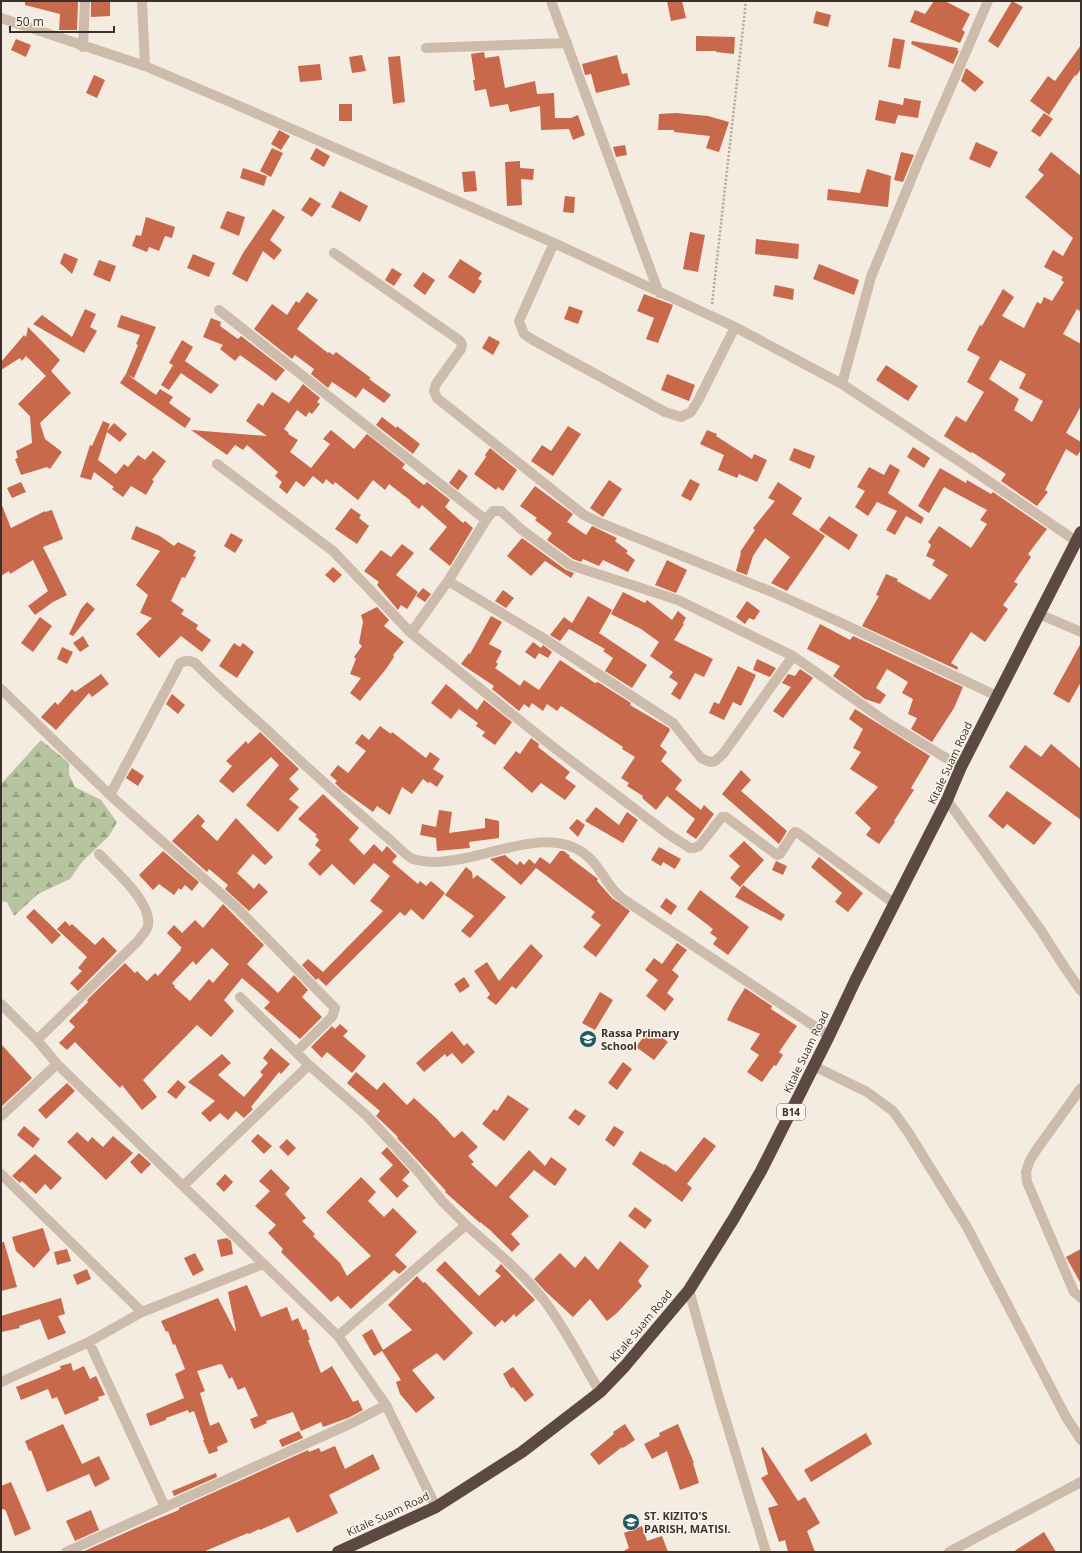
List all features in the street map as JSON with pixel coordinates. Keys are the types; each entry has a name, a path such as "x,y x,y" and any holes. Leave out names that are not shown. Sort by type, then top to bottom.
{"highway":[{"name":"Kitale Suam Road","path":"338,1552 436,1507 522,1452 600,1392 625,1366 689,1290 761,1171 947,800 961,766 1078,536"}],"street":[{"path":"83,47 85,1"},
{"path":"142,1 145,66"},
{"path":"551,1 659,293"},
{"path":"842,384 871,278 917,165 988,1"},
{"path":"1,18 83,47 145,66 554,243 735,327 842,384 965,465 1078,536"},
{"path":"426,48 567,43"},
{"path":"554,243 519,321 524,334 665,412 681,417 691,412 735,327"},
{"path":"334,252 459,340 462,344 461,349 436,384 434,392 437,398 584,515 772,592 997,696"},
{"path":"219,310 486,520"},
{"path":"217,464 333,551 411,633 553,747 668,834 690,848 694,848 699,846 722,817 729,818 777,854 780,854 795,832 895,904"},
{"path":"411,633 448,581 486,520 494,511 501,511 522,530 570,565 678,600 793,656 888,724 961,766"},
{"path":"448,581 544,638 673,723 701,758 710,762 715,761 723,754 793,656"},
{"path":"1039,614 1081,632"},
{"path":"110,795 180,663 185,660 195,663 347,804 396,844 411,859 435,862 463,858 527,844 548,842 570,845 586,855 601,871 612,888 623,899 829,1036"},
{"path":"1,689 110,795 237,908 335,1008 332,1017 296,1052"},
{"path":"947,800 1040,929 1081,991"},
{"path":"37,1040 138,941 148,926 147,912 138,896 99,854"},
{"path":"240,997 296,1052 367,1116 417,1170 442,1202 507,1262 543,1299 573,1345 600,1392"},
{"path":"1,1004 37,1040 58,1064 338,1336 386,1405 436,1507"},
{"path":"1,1116 58,1064"},
{"path":"184,1185 309,1064"},
{"path":"814,1066 867,1092 893,1111 908,1132 967,1227 1062,1410 1081,1440"},
{"path":"1081,1088 1037,1149 1030,1160 1026,1172 1026,1182 1046,1229 1074,1292 1081,1298"},
{"path":"1,1174 142,1312"},
{"path":"338,1336 466,1225"},
{"path":"1,1382 89,1342 142,1312 263,1264"},
{"path":"689,1290 719,1398 766,1552"},
{"path":"89,1342 165,1507"},
{"path":"66,1552 352,1423 386,1405"},
{"path":"949,1552 1081,1482"}],"path":[{"path":"710,316 743,39 746,1"}],"green space":[{"path":"41,740 69,763 69,774 75,787 101,800 117,822 109,836 82,862 70,879 38,894 14,916 7,902 1,901 1,784"}],"building":[{"path":"25,1 78,1 77,30 59,30 60,14 25,5"},
{"path":"91,1 110,1 110,16 91,17"},
{"path":"667,1 682,1 686,18 671,21"},
{"path":"934,1 945,1 970,14 962,30 965,32 960,43 910,22 915,10 925,14"},
{"path":"1012,1 1023,7 998,48 988,41"},
{"path":"816,11 831,15 828,27 813,23"},
{"path":"696,36 735,37 734,54 716,51 696,51"},
{"path":"893,38 905,40 900,69 888,67"},
{"path":"16,39 31,45 26,57 11,50"},
{"path":"912,41 958,48 957,50 959,51 953,64 911,44"},
{"path":"1081,45 1081,69 1076,76 1075,75 1049,115 1030,101 1048,76 1055,81"},
{"path":"484,52 485,58 499,56 505,88 535,81 537,94 554,93 555,118 571,118 578,115 585,135 573,140 569,129 541,130 540,106 510,112 508,104 490,107 486,89 475,91 473,80 475,80 471,54"},
{"path":"362,55 366,71 352,73 349,57"},
{"path":"617,55 622,74 627,73 630,85 596,93 591,74 585,75 582,64"},
{"path":"400,56 405,102 393,104 388,57"},
{"path":"320,64 322,80 300,82 298,66"},
{"path":"966,68 984,82 975,92 961,81"},
{"path":"94,75 105,80 97,98 86,93"},
{"path":"904,98 921,101 918,118 898,115 895,124 875,120 879,100 903,105"},
{"path":"339,104 352,104 352,121 339,121"},
{"path":"676,113 708,116 729,122 719,152 706,148 710,136 674,132 674,130 658,130 659,114"},
{"path":"1044,113 1053,119 1040,137 1031,131"},
{"path":"279,130 290,136 281,150 271,144"},
{"path":"976,142 998,152 990,168 969,159"},
{"path":"625,145 627,155 616,157 613,147"},
{"path":"272,148 283,153 271,177 260,171"},
{"path":"316,148 330,156 324,167 310,159"},
{"path":"901,152 914,155 903,182 894,180"},
{"path":"1051,152 1081,176 1081,312 1077,309 1063,334 1081,344 1081,406 1066,433 1081,442 1081,450 1077,456 1066,449 1045,490 1048,492 1037,506 1001,481 1006,474 944,436 956,416 966,422 984,392 967,382 980,357 967,350 980,325 982,326 1003,289 1014,297 1002,316 1024,328 1037,302 1041,304 1044,297 1052,301 1064,282 1061,280 1063,277 1044,267 1053,250 1063,256 1073,238 1025,197 1044,175 1038,170","holes":["1000,360 1026,374 1019,388 1043,401 1032,422 1014,410 1019,399 989,379"]},
{"path":"520,161 520,168 534,169 533,180 521,179 522,205 507,206 505,162"},
{"path":"243,168 267,176 264,186 240,178"},
{"path":"867,169 891,176 888,207 827,200 828,189 860,193"},
{"path":"475,171 477,191 464,192 462,172"},
{"path":"340,191 368,206 360,222 331,207"},
{"path":"565,196 575,197 574,213 563,212"},
{"path":"310,197 321,204 312,217 301,210"},
{"path":"273,209 285,217 270,240 282,250 274,260 263,251 247,282 232,274 243,253"},
{"path":"227,211 245,217 239,236 220,228"},
{"path":"146,217 175,227 172,238 165,236 159,251 149,247 147,252 132,246 136,235 141,236"},
{"path":"690,232 705,235 698,272 683,269"},
{"path":"756,239 799,244 798,259 755,254"},
{"path":"64,253 78,259 72,274 60,263"},
{"path":"193,254 215,263 209,277 187,268"},
{"path":"460,259 482,273 478,279 482,281 474,294 448,277"},
{"path":"99,260 116,266 110,282 93,275"},
{"path":"819,264 859,280 854,295 813,279"},
{"path":"392,268 402,274 394,286 385,280"},
{"path":"423,272 435,280 425,295 413,286"},
{"path":"775,285 794,289 793,300 773,296"},
{"path":"307,292 318,300 297,329 328,353 329,352 333,355 336,352 391,395 384,403 363,388 356,398 332,382 328,388 311,374 314,369 295,355 292,359 254,329 272,304 287,315 296,301 299,303"},
{"path":"644,294 673,305 658,343 646,339 654,318 637,311"},
{"path":"569,306 583,311 578,324 564,319"},
{"path":"85,309 96,314 90,327 97,331 84,353 33,324 42,315 72,337"},
{"path":"121,315 156,327 134,378 128,375 156,395 160,389 173,397 169,403 191,419 185,428 120,383 126,374 138,345 136,344 140,335 117,327"},
{"path":"211,318 221,322 220,326 238,339 241,336 285,370 276,381 240,355 235,361 220,349 223,345 203,337"},
{"path":"28,327 60,360 51,371 71,393 40,423 45,439 62,452 50,469 47,467 21,475 15,459 18,458 16,451 32,443 30,416 18,404 46,376 26,356 22,361 20,358 1,370 1,362 24,335 26,337"},
{"path":"489,336 500,342 493,355 482,348"},
{"path":"182,340 193,347 185,361 219,385 211,394 181,373 169,390 161,385 173,365 169,363"},
{"path":"886,365 918,386 908,401 876,380"},
{"path":"667,374 695,385 689,401 661,390"},
{"path":"303,384 320,398 317,402 320,404 312,414 309,412 306,417 297,410 284,429 289,433 288,434 298,440 290,452 311,468 330,444 323,439 331,430 354,449 367,434 405,464 402,468 424,485 427,482 450,500 445,507 463,523 465,521 473,528 450,566 429,549 447,527 422,505 419,509 389,484 385,490 373,480 358,500 335,482 333,485 326,479 323,484 313,476 304,487 296,481 287,494 279,487 282,482 275,476 278,472 247,445 243,450 235,445 227,455 191,430 267,436 246,421 258,403 263,406 272,392 289,403"},
{"path":"382,417 396,428 397,426 420,444 413,454 376,425"},
{"path":"103,421 110,424 107,431 114,423 127,434 120,442 107,432 98,460 116,474 124,464 128,467 138,455 145,460 153,451 166,461 152,480 154,481 146,495 131,486 123,497 112,489 114,487 94,472 91,480 80,477 90,445 92,446"},
{"path":"568,426 581,434 553,476 531,461 542,445 551,451"},
{"path":"707,430 717,434 716,436 752,459 754,454 767,460 757,482 739,474 737,478 718,470 724,455 700,444"},
{"path":"913,447 930,458 924,468 907,457"},
{"path":"490,448 517,470 503,491 498,487 496,490 474,474 486,457 485,455"},
{"path":"794,448 815,456 810,469 789,460"},
{"path":"890,464 900,470 888,493 924,518 921,524 906,516 895,535 886,530 897,511 877,502 868,516 855,507 865,491 857,487 869,467 884,475"},
{"path":"940,468 966,483 967,480 991,494 993,492 1047,529 1028,554 1031,557 1014,582 1018,584 1003,605 1008,609 985,642 971,632 951,663 958,667 957,670 862,626 879,596 876,595 886,574 898,579 897,581 930,600 948,575 932,565 935,560 926,556 931,545 928,542 939,526 971,548 987,524 980,520 987,510 944,487 929,513 918,506"},
{"path":"459,469 468,476 458,490 449,483"},
{"path":"690,479 700,484 691,501 681,496"},
{"path":"609,480 622,489 603,517 590,508"},
{"path":"21,482 26,492 12,498 7,488"},
{"path":"778,482 802,498 792,514 825,536 787,591 771,583 790,557 765,538 753,556 747,575 736,571 740,552 755,530 753,528 775,501 768,498"},
{"path":"535,486 573,514 567,522 586,535 592,526 617,538 615,541 628,551 626,553 635,560 628,572 603,560 599,566 583,559 581,562 573,559 547,540 552,533 535,520 537,518 520,506"},
{"path":"1,503 11,528 45,511 52,510 63,539 43,547 67,595 53,602 35,615 28,606 48,591 33,560 10,574 9,571 1,576"},
{"path":"351,508 361,515 359,518 369,526 357,544 335,529"},
{"path":"829,516 858,535 849,550 819,530"},
{"path":"136,526 160,536 174,546 178,542 196,551 193,556 196,557 185,578 182,577 171,601 184,610 181,614 198,625 196,629 211,640 202,652 181,636 159,658 136,634 152,618 140,613 148,595 136,585 160,551 131,539"},
{"path":"231,533 243,540 235,553 224,546"},
{"path":"522,538 566,570 574,573 571,578 545,561 531,576 507,556"},
{"path":"402,544 414,553 396,575 418,592 407,609 401,605 398,610 377,585 379,582 364,571 381,550 391,557"},
{"path":"667,560 687,570 676,593 655,585"},
{"path":"333,567 342,575 334,583 325,575"},
{"path":"423,588 431,594 425,602 416,596"},
{"path":"503,590 514,598 506,608 495,601"},
{"path":"623,592 645,603 647,600 672,620 678,611 686,618 674,640 713,659 704,677 695,673 680,700 671,694 678,683 669,677 673,672 650,656 659,642 641,629 611,614"},
{"path":"588,596 612,610 599,633 647,665 632,688 605,671 613,658 603,651 605,649 569,629 560,641 550,635 564,617 572,623"},
{"path":"747,601 760,611 754,620 749,618 745,624 736,617"},
{"path":"87,602 95,609 73,636 69,634 81,609"},
{"path":"377,607 389,620 384,626 404,642 393,655 394,657 386,669 360,701 350,693 361,678 350,674 356,659 354,657 362,646 359,643 363,622 361,615"},
{"path":"491,616 502,622 489,644 502,651 496,662 498,664 495,668 520,686 524,680 539,690 560,660 595,683 598,682 631,703 630,705 669,728 670,730 660,746 667,752 661,761 682,780 675,789 701,810 704,805 714,814 696,839 686,832 695,819 667,796 656,810 642,798 643,796 627,786 629,783 621,778 635,757 622,749 623,747 561,706 557,711 547,704 543,711 532,703 529,708 524,704 519,711 492,689 494,686 461,664 469,653 470,654"},
{"path":"40,617 52,626 33,652 21,643"},
{"path":"820,624 850,640 853,636 963,687 954,708 932,742 911,729 917,718 908,714 913,699 902,693 908,682 887,669 876,688 886,695 880,704 865,699 833,676 840,666 807,649"},
{"path":"83,636 89,646 80,652 73,643"},
{"path":"533,642 541,648 543,645 552,652 548,658 539,653 535,659 525,652"},
{"path":"234,643 240,647 243,643 254,652 237,678 219,666"},
{"path":"1081,643 1081,682 1069,703 1053,694"},
{"path":"62,647 73,652 67,664 57,659"},
{"path":"757,659 776,668 770,677 753,670"},
{"path":"738,666 756,675 741,706 733,702 724,720 709,713 714,702 719,704"},
{"path":"800,669 813,678 783,718 773,711 791,687 782,683 788,674 795,676"},
{"path":"101,674 109,684 92,697 89,693 56,730 41,717 55,702 58,705 72,689 75,692"},
{"path":"446,684 477,710 484,700 512,722 495,745 482,736 485,732 476,726 478,723 459,709 451,719 431,703"},
{"path":"172,694 185,705 178,714 166,704"},
{"path":"855,709 930,756 911,788 914,790 894,821 895,822 879,844 866,835 871,828 855,813 878,787 850,769 861,752 853,748 863,729 849,719"},
{"path":"380,726 391,734 392,732 426,758 430,752 440,759 433,769 444,776 437,787 423,779 412,794 402,787 390,815 377,806 373,812 341,789 335,783 337,781 330,775 338,765 348,773 366,751 355,743 362,734 369,740"},
{"path":"260,732 299,769 289,779 299,789 289,799 299,807 278,832 246,805 279,765 271,757 233,793 219,781 232,766 226,761 246,741 248,744"},
{"path":"531,738 539,744 538,747 570,772 565,778 576,786 565,800 541,783 532,793 503,768 516,751 520,754"},
{"path":"1051,744 1081,769 1081,820 1009,767 1025,745 1041,757"},
{"path":"132,768 144,776 138,786 126,778"},
{"path":"741,770 751,780 741,791 787,831 779,844 722,794"},
{"path":"1007,791 1052,823 1034,845 1007,824 1003,829 988,816"},
{"path":"323,794 359,828 349,840 364,855 374,844 382,852 387,846 397,856 392,862 418,884 420,881 426,886 431,881 445,893 423,920 411,909 405,916 400,912 326,986 318,978 316,980 302,965 308,959 323,972 383,911 370,901 390,876 374,863 354,885 332,864 320,876 308,864 321,850 315,845 319,840 315,836 317,835 298,819"},
{"path":"596,807 619,825 627,812 638,820 623,843 585,821"},
{"path":"439,810 452,812 449,833 485,828 485,818 499,821 499,838 469,842 470,848 437,851 436,838 420,835 422,824 436,827"},
{"path":"198,814 205,821 201,826 217,841 236,818 273,857 265,865 253,854 237,873 254,889 259,883 268,892 249,911 225,889 228,885 209,869 207,872 172,841"},
{"path":"577,819 585,825 578,837 569,828"},
{"path":"744,841 764,860 740,887 730,878 740,866 729,856"},
{"path":"659,847 681,859 675,869 663,862 661,866 651,860"},
{"path":"163,851 199,882 192,891 185,885 181,890 179,888 174,895 159,884 153,890 139,875"},
{"path":"560,851 564,851 570,856 569,857 598,879 597,881 612,898 630,911 596,957 583,947 601,925 591,917 595,912 536,868 521,885 490,859 505,855 517,865 520,861 524,865 529,859 535,864 540,857 550,864"},
{"path":"819,857 863,893 848,912 835,902 842,893 811,867"},
{"path":"776,861 787,866 783,875 772,870"},
{"path":"466,867 472,872 473,879 477,875 506,897 470,938 461,931 474,916 445,895"},
{"path":"743,885 785,915 781,921 735,897"},
{"path":"700,890 749,927 728,955 713,944 717,938 710,933 713,929 687,909"},
{"path":"666,898 677,906 671,915 660,907"},
{"path":"223,904 264,945 247,964 278,993 294,975 308,990 302,997 322,1017 300,1039 264,1008 270,1002 242,978 224,1000 234,1011 211,1037 197,1025 143,1080 157,1097 142,1110 122,1085 120,1088 75,1042 67,1050 59,1043 75,1027 69,1021 88,1002 87,1000 125,963 135,973 137,971 147,981 155,973 158,976 182,948 167,933 174,925 182,933 195,920 203,928","holes":["212,948 229,964 213,983 209,979 190,1001 174,987 175,986 172,983 193,961 196,965"]},
{"path":"34,909 61,935 52,944 26,917"},
{"path":"65,921 70,926 72,924 95,945 103,937 117,951 78,991 70,983 82,971 78,968 87,957 57,929"},
{"path":"677,943 687,950 672,970 679,976 667,993 674,999 665,1011 646,996 658,980 645,970 654,958 662,964"},
{"path":"531,944 543,956 516,989 512,986 496,1005 487,998 490,994 474,971 487,962 499,981"},
{"path":"464,977 470,986 460,993 454,984"},
{"path":"745,988 772,1006 771,1009 797,1026 779,1052 783,1055 776,1066 774,1065 762,1082 747,1072 759,1055 750,1049 760,1034 727,1020"},
{"path":"600,992 613,1000 595,1030 582,1023"},
{"path":"340,1024 348,1031 343,1036 366,1056 352,1073 327,1052 322,1058 311,1047 332,1026 335,1029"},
{"path":"650,1028 668,1042 654,1060 636,1047"},
{"path":"452,1031 464,1046 467,1043 475,1052 462,1064 452,1053 447,1057 445,1054 424,1072 416,1063"},
{"path":"1,1044 32,1078 1,1107"},
{"path":"271,1048 290,1064 281,1074 279,1072 251,1107 253,1109 244,1118 236,1111 228,1120 220,1113 210,1122 201,1113 215,1101 188,1082 222,1054 231,1063 218,1075 244,1097 263,1075 260,1072 268,1063 263,1058"},
{"path":"623,1062 632,1069 617,1090 608,1083"},
{"path":"356,1072 377,1090 384,1082 407,1105 414,1098 437,1119 454,1138 462,1131 478,1147 468,1156 474,1162 471,1164 496,1187 529,1150 545,1166 551,1157 567,1169 555,1186 534,1170 509,1197 529,1216 511,1234 520,1244 512,1252 490,1230 445,1192 446,1191 397,1138 398,1137 376,1116 380,1111 347,1083"},
{"path":"178,1080 186,1087 176,1099 167,1092"},
{"path":"67,1083 75,1091 46,1119 38,1110"},
{"path":"508,1095 529,1109 504,1141 482,1124 494,1109 497,1111"},
{"path":"575,1109 586,1116 579,1126 568,1118"},
{"path":"24,1126 40,1139 33,1148 17,1135"},
{"path":"614,1126 624,1132 614,1147 605,1140"},
{"path":"77,1132 88,1142 92,1137 103,1147 113,1136 133,1153 106,1180 67,1142"},
{"path":"258,1134 272,1146 264,1154 251,1141"},
{"path":"704,1137 716,1146 687,1184 692,1188 682,1202 632,1164 640,1151 664,1165 665,1164 676,1172"},
{"path":"287,1139 296,1148 288,1156 279,1147"},
{"path":"387,1147 410,1172 402,1180 409,1186 397,1198 379,1179 393,1165 381,1153"},
{"path":"139,1153 151,1164 141,1174 130,1162"},
{"path":"35,1154 62,1178 51,1190 45,1184 36,1194 22,1181 20,1183 12,1176"},
{"path":"271,1169 290,1188 285,1194 306,1218 302,1221 315,1234 313,1236 340,1263 347,1276 371,1256 326,1212 361,1177 376,1192 368,1201 384,1217 393,1208 417,1232 395,1255 407,1267 399,1274 394,1270 351,1309 338,1296 331,1302 281,1252 283,1249 268,1233 276,1225 255,1206 270,1191 259,1181"},
{"path":"225,1174 233,1182 224,1192 216,1184"},
{"path":"635,1207 652,1220 645,1229 628,1216"},
{"path":"43,1228 50,1250 34,1268 16,1251 12,1237"},
{"path":"227,1238 231,1241 233,1254 221,1257 217,1240"},
{"path":"620,1241 649,1266 638,1281 642,1286 617,1313 607,1321 590,1299 573,1317 534,1279 560,1253 575,1268 585,1256 598,1270"},
{"path":"1,1242 4,1242 17,1287 1,1291"},
{"path":"67,1249 71,1261 57,1265 54,1252"},
{"path":"1081,1249 1081,1284 1066,1257"},
{"path":"195,1253 204,1270 193,1276 184,1258"},
{"path":"445,1261 479,1296 501,1276 495,1271 501,1264 535,1300 516,1317 514,1314 505,1323 502,1320 495,1327 436,1270"},
{"path":"87,1269 91,1279 77,1285 73,1275"},
{"path":"417,1276 423,1283 425,1282 473,1333 444,1361 437,1353 412,1370 435,1398 416,1413 400,1394 396,1382 401,1380 382,1351 374,1356 362,1335 372,1329 383,1350 412,1330 388,1305"},
{"path":"247,1285 261,1317 287,1307 292,1321 298,1318 303,1330 306,1329 310,1340 308,1340 321,1373 332,1366 353,1402 358,1400 363,1410 348,1418 323,1427 321,1422 301,1431 293,1412 266,1421 267,1423 254,1429 250,1419 258,1416 245,1387 238,1390 232,1377 229,1379 222,1364 220,1364 197,1371 205,1391 200,1393 210,1426 219,1422 228,1442 217,1447 218,1451 209,1454 194,1411 189,1413 188,1410 150,1426 146,1414 184,1398 175,1374 185,1369 175,1344 173,1345 168,1331 166,1332 161,1321 218,1298 236,1331 228,1292"},
{"path":"61,1298 65,1314 58,1316 66,1333 48,1340 40,1319 19,1326 20,1328 1,1332 1,1316"},
{"path":"71,1363 73,1371 84,1366 90,1379 96,1376 105,1395 98,1397 99,1400 65,1415 57,1397 52,1399 48,1389 21,1400 16,1387 61,1369 60,1366"},
{"path":"513,1367 534,1395 525,1402 513,1387 511,1388 503,1374"},
{"path":"63,1424 82,1464 99,1456 110,1479 95,1487 89,1474 47,1492 31,1450 29,1451 25,1441"},
{"path":"625,1424 635,1440 623,1448 622,1447 599,1465 590,1454 614,1434 613,1432"},
{"path":"678,1424 694,1463 699,1483 680,1490 667,1451 652,1459 644,1444 660,1436 659,1433"},
{"path":"299,1431 303,1438 282,1447 279,1440"},
{"path":"866,1433 872,1444 811,1482 804,1470"},
{"path":"335,1446 345,1469 373,1454 380,1469 329,1495 338,1513 297,1533 289,1517 203,1552 82,1552 179,1510 179,1508 308,1450 309,1452 319,1448 321,1452"},
{"path":"763,1447 798,1501 805,1497 820,1523 807,1531 815,1552 788,1552 785,1540 779,1542 768,1508 778,1505 761,1478 768,1474 761,1448"},
{"path":"216,1473 217,1477 174,1496 172,1491"},
{"path":"11,1482 31,1529 15,1536 6,1511 4,1509 1,1510 1,1486"},
{"path":"91,1510 99,1530 75,1541 66,1521"},
{"path":"642,1526 647,1541 662,1536 668,1552 622,1552 629,1548 624,1533"},
{"path":"1044,1532 1056,1552 1013,1552"}],"place":[{"name":"Rassa Primary School","path":"588,1039"},
{"name":"ST. KIZITO'S PARISH, MATISI.","path":"631,1522"}]}
